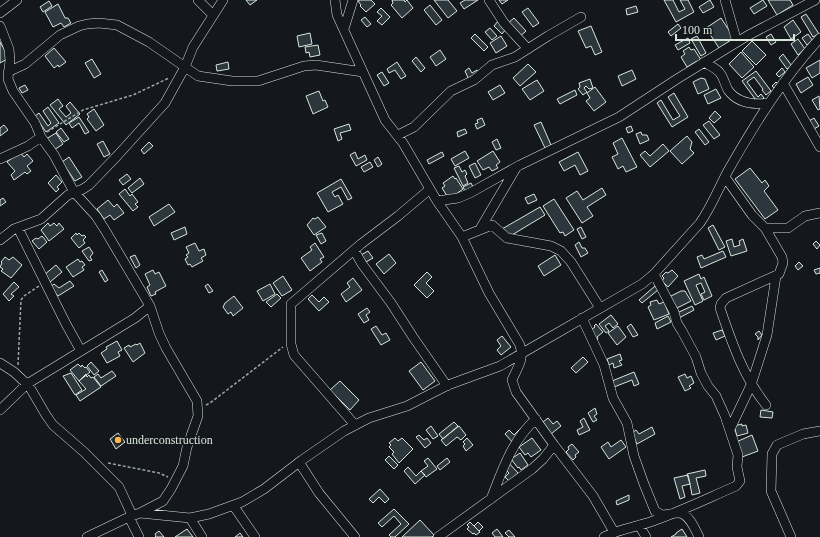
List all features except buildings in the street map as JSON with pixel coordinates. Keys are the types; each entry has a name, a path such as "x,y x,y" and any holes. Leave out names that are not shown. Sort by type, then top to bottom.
{"street":[{"path":"0,13 17,0"},
{"path":"198,0 213,15"},
{"path":"0,240 8,232 41,219 68,195 89,185 143,128 164,103 184,70 193,47 223,0"},
{"path":"335,0 338,15 385,120 398,135 437,202 462,237 489,293 517,338 522,354 521,362 513,376 512,383 516,392 593,496 614,532"},
{"path":"344,28 353,0"},
{"path":"489,0 504,23 528,49"},
{"path":"725,0 737,42"},
{"path":"437,202 458,198 470,193 517,166 619,118 737,42 815,0"},
{"path":"398,135 414,127 451,91 474,80 492,65 507,61 581,17"},
{"path":"8,72 25,64 60,35 87,24 100,23 117,25 149,42 184,70 198,76 232,81 258,81 304,66 316,65 363,72"},
{"path":"0,26 9,49 10,60 8,79 12,91 35,123 41,137 54,155 74,192 96,216 150,306 159,333 166,348 197,401 198,413 187,447 186,456 176,480 162,501 87,537"},
{"path":"133,515 190,518 209,514 242,502 255,495 299,462 355,425 369,418 407,406 447,386 500,366 642,284 654,274 703,219 757,121 783,83 819,42"},
{"path":"0,66 10,60"},
{"path":"704,62 723,76 729,91 737,98 747,103 756,105 769,103"},
{"path":"783,83 820,147"},
{"path":"0,159 28,146 41,137"},
{"path":"480,229 517,166"},
{"path":"725,177 752,215 765,228 782,256 783,263 779,274 726,298 721,304 720,308 751,385 766,405"},
{"path":"355,425 292,352 291,304 354,250 430,190"},
{"path":"765,228 788,228 805,216 820,213"},
{"path":"462,237 493,225 507,238 557,249 570,262 600,308"},
{"path":"18,228 81,351"},
{"path":"354,250 362,264 391,303 447,386"},
{"path":"604,537 614,532 669,515 738,484 740,479 737,467 738,455 730,429 716,396 708,386 701,373 696,357 677,324 674,312 654,274"},
{"path":"730,429 751,385 767,335 776,276"},
{"path":"0,410 27,384 135,318 150,306"},
{"path":"582,318 604,364 613,398 627,423 639,470 655,511 662,515 679,513 684,515 688,518 699,537"},
{"path":"0,363 18,375 27,384 52,425 95,463 119,487 133,515 139,537"},
{"path":"490,500 510,453 529,425 536,419"},
{"path":"791,537 771,491 772,454 777,445 803,434 820,431"},
{"path":"439,537 532,469 543,459 554,445"},
{"path":"299,462 319,492 355,537"},
{"path":"233,505 255,537"},
{"path":"190,518 202,537"},
{"path":"639,525 646,537"}],"path":[{"path":"41,137 83,110 133,95 184,70"},
{"path":"18,375 22,300 28,292 45,282"},
{"path":"198,413 204,406 210,404 291,341"},
{"path":"95,463 110,463 158,473 176,480"}],"place":[{"name":"underconstruction","path":"118,440"}]}
